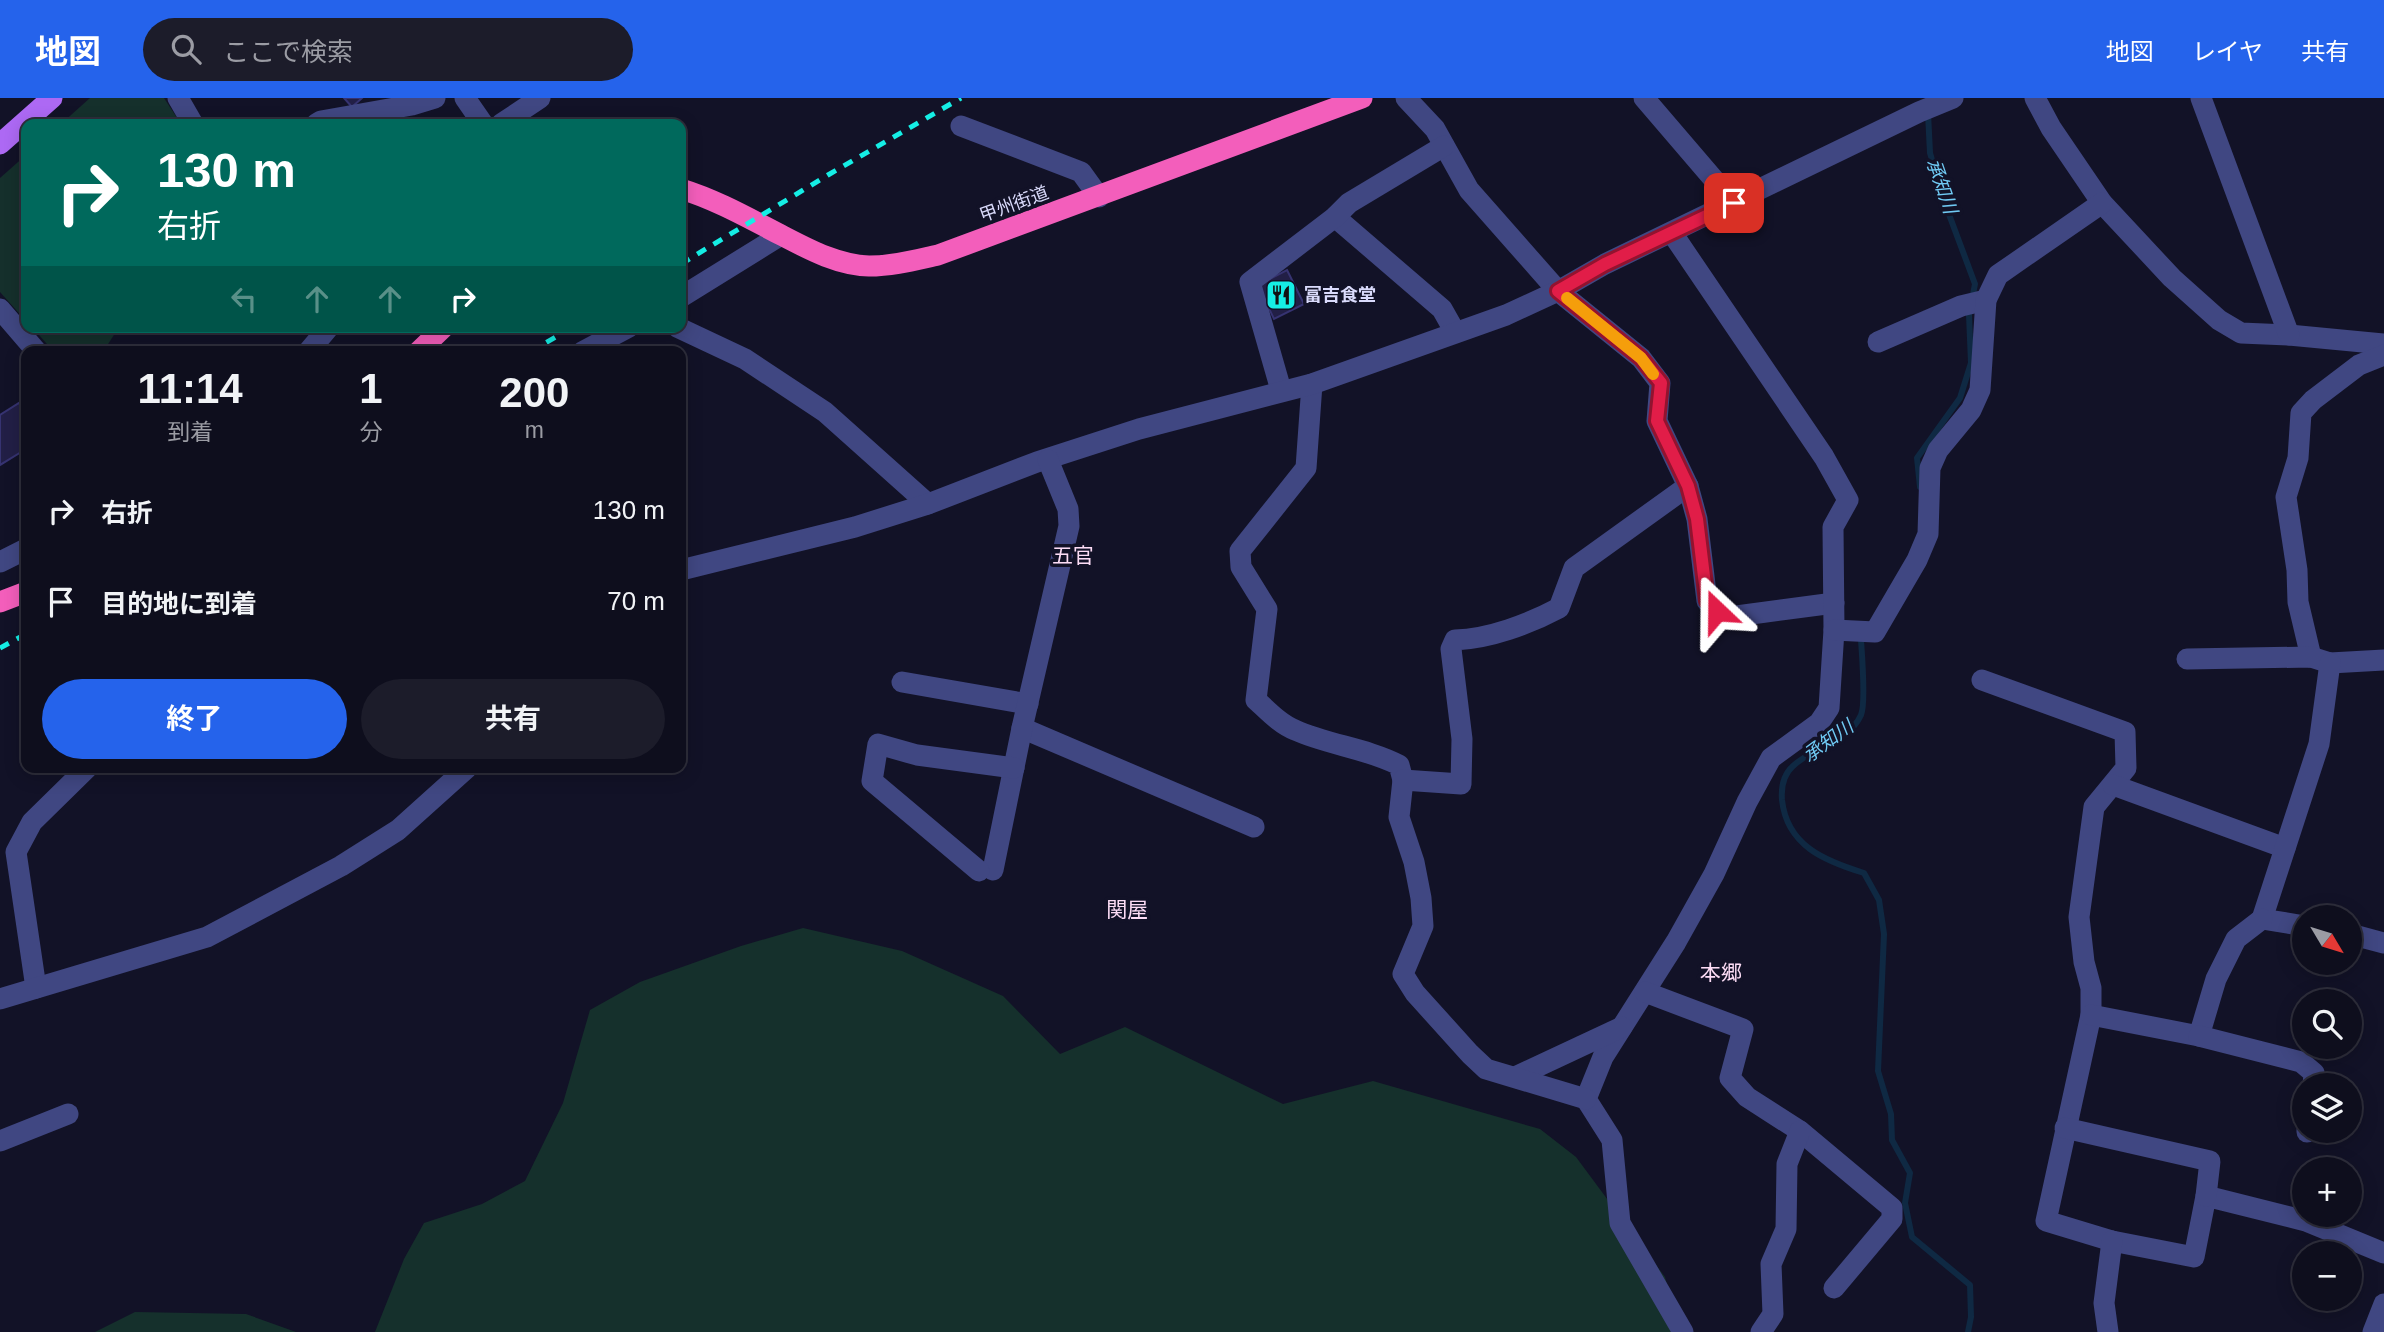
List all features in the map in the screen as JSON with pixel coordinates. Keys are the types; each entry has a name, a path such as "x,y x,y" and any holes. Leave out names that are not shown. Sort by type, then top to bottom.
{"highway":[{"name":"甲州街道","path":"686,191 707,197 816,253 867,266 899,264 938,255 1362,98"},
{"path":"424,346 438,333"},
{"path":"0,602 21,594"}],"main road":[{"path":"28,119 52,98"},
{"path":"0,144 21,125"}],"street":[{"path":"178,98 190,119"},
{"path":"332,119 412,105 435,98"},
{"path":"465,98 480,119"},
{"path":"508,119 540,98"},
{"path":"1406,98 1435,129 1469,190 1558,291 1641,358 1661,383 1657,421 1688,486 1697,519 1707,601 1717,611 1729,617 1834,603"},
{"path":"1644,98 1734,203"},
{"path":"2035,98 2051,128 2102,203 2172,278 2219,320 2241,333 2384,344"},
{"path":"2201,98 2289,335"},
{"path":"686,569 855,527 1139,429 1312,384 1506,315 1558,291 1605,264 1936,105"},
{"path":"961,126 1080,172 1099,197"},
{"path":"1281,390 1250,282 1335,217 1349,203 1444,146"},
{"path":"1878,342 1975,303 1998,275 2102,203"},
{"path":"1335,217 1442,309 1455,332"},
{"path":"1586,1099 1603,1057 1645,992 1714,874 1770,758 1819,723 1829,708 1834,630 1833,527 1847,500 1824,457 1672,233"},
{"path":"686,294 781,235"},
{"path":"1834,630 1875,632 1917,560 1928,534 1930,468 1938,450 1971,410 1980,390 1975,303"},
{"path":"0,309 32,346"},
{"path":"686,331 745,359 825,412 928,504"},
{"path":"593,346 618,333"},
{"path":"2199,1036 2216,979 2236,939 2262,919 2319,744 2320,660 2298,602 2297,570 2286,497 2298,458 2301,413 2313,400 2359,365 2384,355"},
{"path":"1312,384 1306,468 1240,551 1241,568 1267,609 1256,700 1275,718 1294,730 1382,756 1399,765 1403,780 1399,817 1414,862 1423,926 1403,974 1415,993 1486,1069 1586,1099 1612,1140 1620,1223 1683,1332"},
{"path":"1014,768 917,755 878,744 872,781 986,871 1014,768 1069,526 1068,509 1048,460"},
{"path":"1403,780 1461,784 1462,739 1451,649 1455,640 1473,639 1544,616 1559,608 1574,568 1688,486"},
{"path":"0,562 21,552"},
{"path":"2187,659 2384,660"},
{"path":"1982,680 2125,732 2126,768 2094,807 2079,916 2084,962 2091,988 2091,1015 2065,1128 2046,1221 2112,1241 2194,1257 2207,1196 2210,1161 2065,1128"},
{"path":"902,682 1028,704"},
{"path":"1022,728 1254,827"},
{"path":"36,988 16,852 32,822 82,773"},
{"path":"0,999 207,937 341,866 398,830 443,777"},
{"path":"2113,785 2285,848"},
{"path":"2262,919 2292,924"},
{"path":"2362,937 2384,943"},
{"path":"1645,992 1743,1029 1730,1078 1747,1097 1800,1131 1892,1208 1892,1219 1834,1288"},
{"path":"2091,1015 2199,1036 2301,1062 2314,1073"},
{"path":"1516,1077 1622,1027"},
{"path":"0,1141 68,1115"},
{"path":"1761,1332 1773,1314 1771,1264 1786,1229 1787,1164 1800,1131"},
{"path":"2207,1196 2306,1222 2384,1253"},
{"path":"2108,1332 2104,1303 2112,1241"},
{"path":"2373,1332 2384,1304"}],"green space":[{"path":"90,98 164,98 178,119 67,119"},
{"path":"21,159 21,315 0,292 0,178"},
{"path":"37,333 115,333 107,346 49,346"},
{"path":"803,928 902,951 1003,996 1060,1054 1125,1027 1283,1104 1373,1081 1540,1129 1576,1157 1665,1277 1679,1332 375,1332 404,1259 424,1223 482,1204 525,1181 563,1103 590,1010 640,982 741,946"},
{"path":"135,1312 246,1314 296,1332 95,1332"}],"building":[{"path":"344,98 362,98 352,107"},
{"name":"富吉食堂","path":"1287,270 1304,304 1274,319 1258,285"},
{"path":"19,403 21,406 21,452 0,465 0,415"}],"waterway":[{"name":"承知川","path":"1920,487 1917,458 1960,398 1971,363 1969,315 1975,284 1947,209 1930,153 1928,113"},
{"name":"承知川","path":"1863,637 1861,715 1848,732 1801,759 1787,773 1783,782 1782,800 1785,816 1800,840 1822,857 1864,873 1879,900 1884,934 1878,1071 1891,1114 1892,1140 1910,1173 1905,1203 1912,1237 1970,1285 1971,1317 1968,1332"}],"railway":[{"path":"686,261 961,98"},
{"path":"540,346 563,333"},
{"path":"0,648 21,637"}],"slow traffic":[{"path":"1567,298 1641,358 1653,374"}],"place":[{"name":"富吉食堂","path":"1281,295"}],"district":[{"name":"五官","path":"1073,555"},
{"name":"関屋","path":"1127,909"},
{"name":"本郷","path":"1721,972"}],"route":[{"path":"1717,611 1707,601 1697,519 1688,486 1657,421 1661,383 1641,358 1558,291 1605,264 1734,203"}]}
